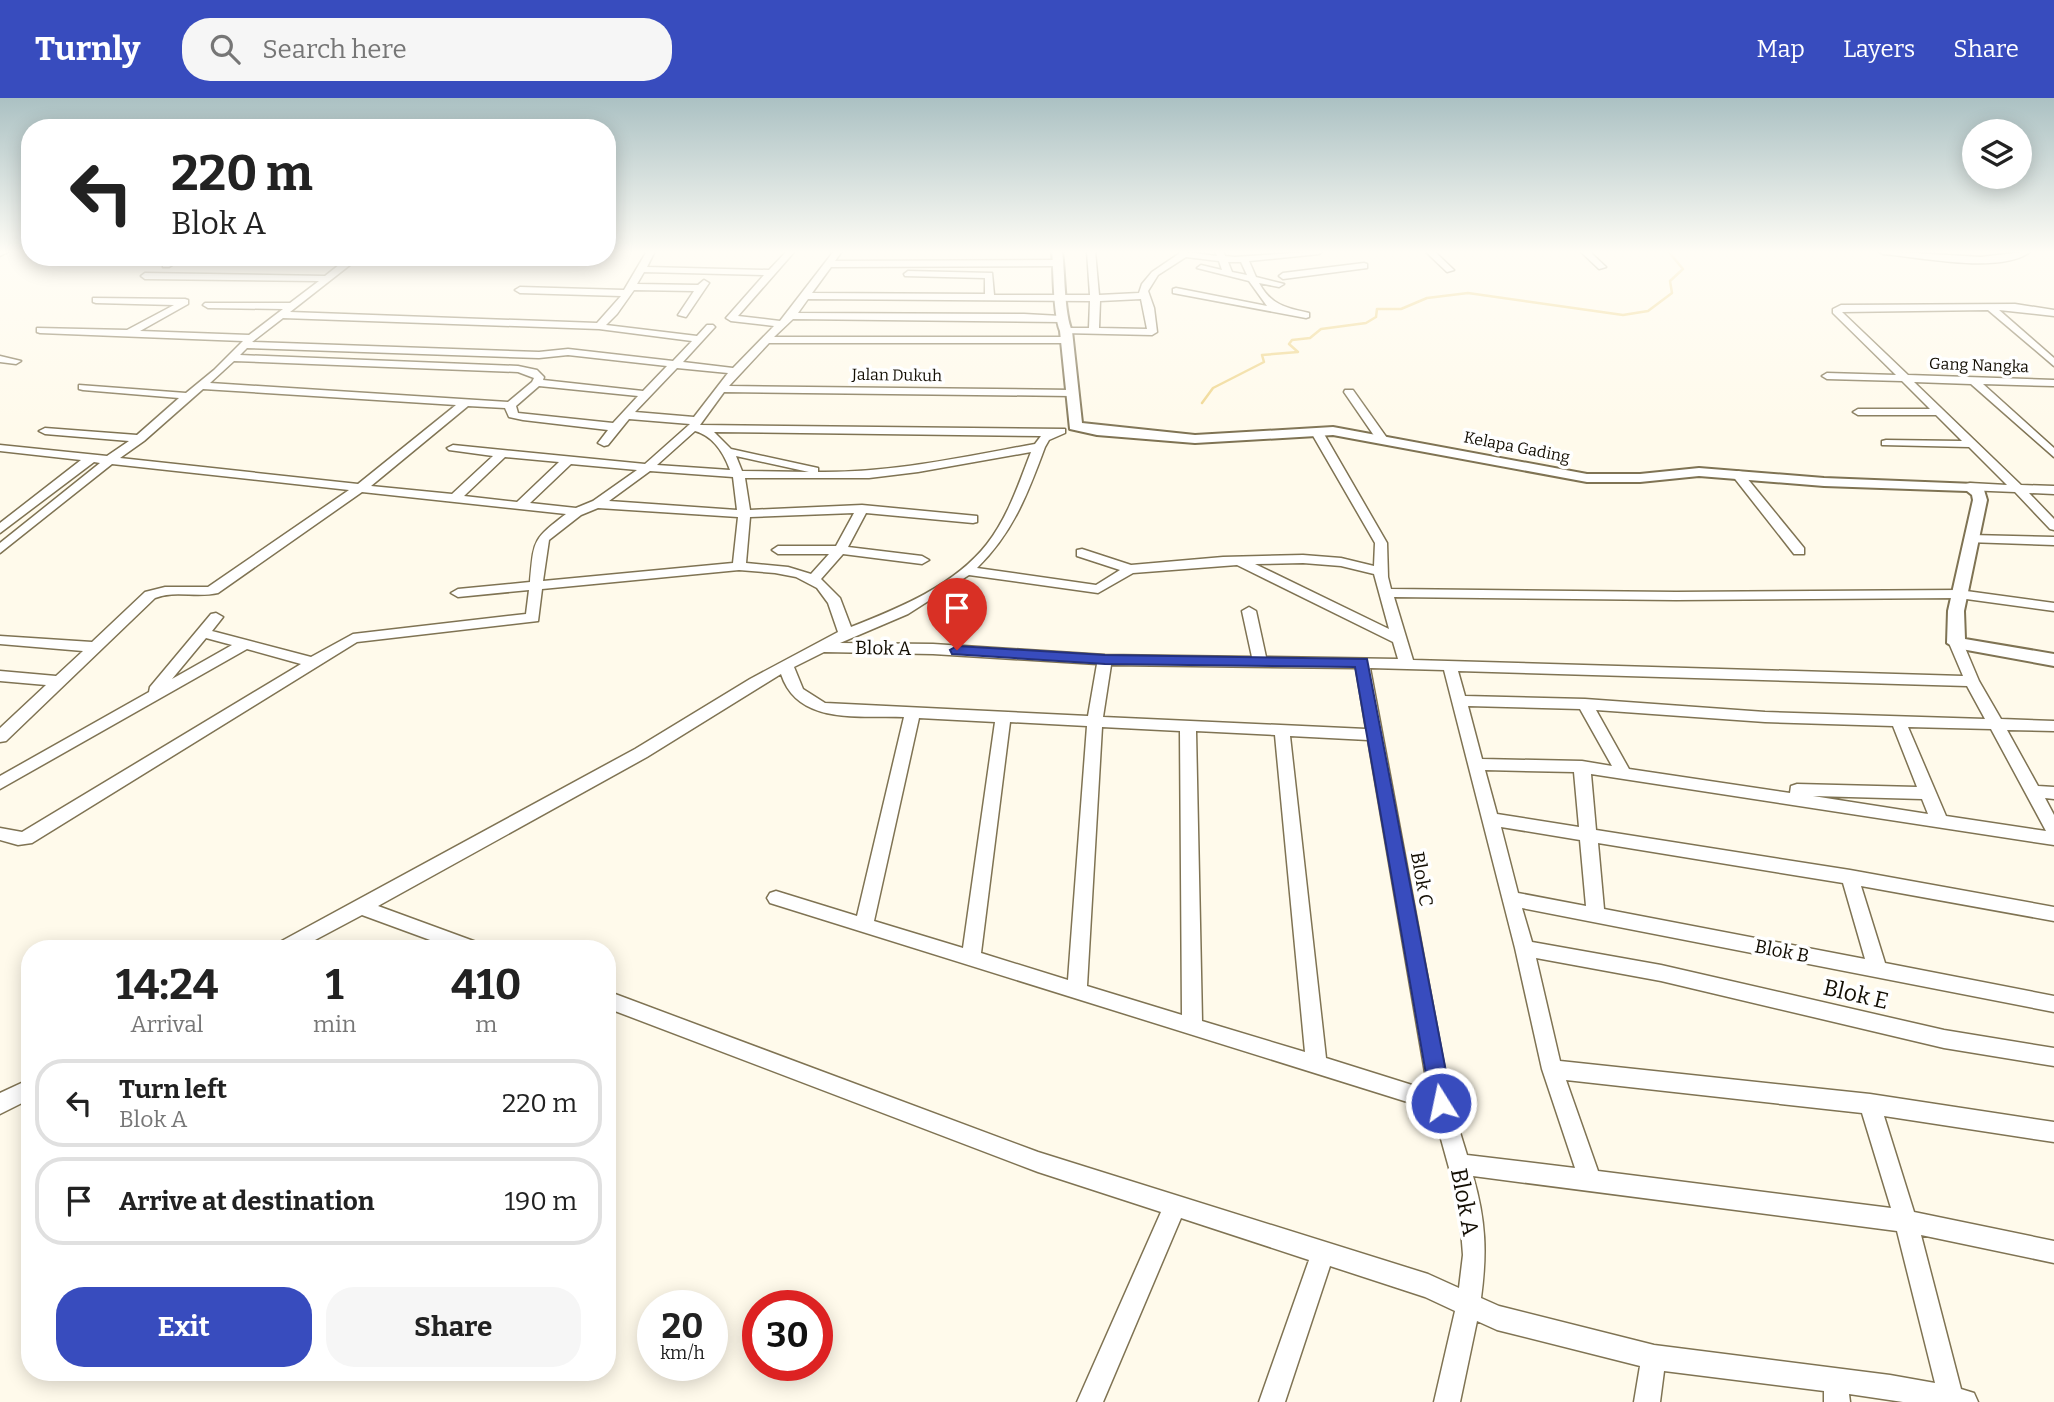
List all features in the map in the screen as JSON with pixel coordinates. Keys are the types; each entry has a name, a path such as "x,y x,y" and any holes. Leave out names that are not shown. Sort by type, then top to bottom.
{"street":[{"path":"129,333 167,312"},
{"path":"0,549 111,459 140,439 282,312"},
{"path":"599,326 612,312"},
{"path":"737,312 732,318 734,321 1024,317 1064,330"},
{"path":"0,834 18,839 26,838 353,638 533,618 540,543 548,532 577,512 597,504 697,426 735,371 792,312"},
{"name":"Kelapa Gading","path":"1063,312 1075,426 1090,429 1195,439 1317,430 1381,438 1587,478 1640,478 1699,472 1824,482 1970,487"},
{"path":"1094,332 1095,312"},
{"path":"767,340 1064,330 1152,332 1149,312"},
{"path":"1281,312 1306,315"},
{"path":"1838,312 1839,317 2054,526"},
{"name":"Gang Nangka","path":"1996,312 2053,361"},
{"path":"280,314 599,326 700,339"},
{"path":"604,443 615,427 676,366 710,327"},
{"path":"40,330 539,355 568,352 735,371"},
{"path":"202,386 510,405 537,383 539,377 533,372 518,369 232,358"},
{"path":"0,359 16,361"},
{"name":"Gang Nangka","path":"1827,376 2049,383"},
{"path":"1973,380 2054,454"},
{"path":"537,383 646,394"},
{"path":"2049,383 2054,391"},
{"path":"83,387 188,396"},
{"name":"Jalan Dukuh","path":"721,389 1072,393"},
{"path":"1349,391 1381,438"},
{"path":"0,737 150,595 163,590 209,592 364,486 432,433 466,402"},
{"path":"510,405 513,415 615,427"},
{"path":"1858,412 1937,412"},
{"path":"300,940 641,753 786,665 846,634 902,611 968,571 992,546 1019,500 1039,447 1057,432 697,426 626,415"},
{"path":"697,426 727,452 736,475 744,514 744,544 739,566"},
{"path":"45,431 140,439"},
{"path":"1318,434 1381,543 1380,571 1407,665"},
{"path":"1886,443 1970,444"},
{"path":"453,448 736,475 829,475 910,470 1039,447"},
{"path":"0,448 364,486 577,512"},
{"path":"727,452 783,461 829,475"},
{"path":"455,498 502,453"},
{"path":"0,529 92,458"},
{"path":"520,506 568,460"},
{"path":"1738,475 1799,551"},
{"path":"1970,487 2054,490"},
{"path":"1970,487 1979,494 1980,500 1956,611 1956,643 1994,724 2054,831"},
{"path":"597,504 744,514 862,509 973,519"},
{"path":"812,580 840,550 862,509"},
{"path":"1971,539 2054,541"},
{"path":"778,550 840,550 922,560"},
{"path":"1083,553 1130,569 1236,561 1316,560 1341,562 1380,571"},
{"path":"1236,561 1400,640"},
{"path":"458,593 739,566 774,569 812,580 829,592 846,634"},
{"path":"968,571 1098,589 1130,569"},
{"path":"1387,593 1676,596 1959,594 2054,607"},
{"path":"1249,611 1260,661"},
{"path":"149,697 216,617"},
{"path":"203,633 312,662"},
{"path":"0,640 95,647"},
{"path":"1956,643 2054,660"},
{"path":"0,783 245,644"},
{"name":"Blok A","path":"823,647 933,649 1105,660 1362,663 1972,681"},
{"path":"1077,991 1095,721 1105,660"},
{"name":"Blok C","path":"1362,663 1441,1103"},
{"path":"786,665 797,695 806,702 823,708 1375,735"},
{"path":"1450,667 1524,948 1552,1069 1590,1179"},
{"path":"0,676 59,681"},
{"path":"1460,701 1585,704 1765,716 2054,726"},
{"path":"1585,704 1624,773"},
{"path":"864,925 913,712"},
{"path":"971,958 1003,716"},
{"path":"1898,720 1939,820"},
{"path":"1188,726 1192,1026"},
{"path":"1282,730 1316,1065"},
{"path":"1475,764 1582,767 2054,839"},
{"path":"1582,767 1596,915"},
{"path":"1727,789 1927,793"},
{"path":"2031,791 2054,793"},
{"path":"1489,819 1850,877 2054,914"},
{"path":"1850,877 1877,969"},
{"path":"776,898 1441,1103"},
{"name":"Blok B","path":"1509,898 2054,1004"},
{"path":"361,907 450,940"},
{"name":"Blok E","path":"1524,948 1661,973 1944,1039 2054,1057"},
{"path":"616,1002 1038,1162 1428,1286 1497,1318 1654,1357 1836,1391 1958,1400 1870,1104"},
{"path":"1552,1069 1870,1104 2054,1132"},
{"path":"0,1104 21,1093"},
{"name":"Blok A","path":"1441,1103 1470,1204 1475,1255 1469,1303 1447,1402"},
{"path":"1458,1164 1906,1222 2054,1252"},
{"path":"1090,1402 1175,1206"},
{"path":"1272,1402 1323,1253"},
{"path":"1647,1402 1654,1357"}],"waterway":[{"path":"1202,403 1213,388 1264,362 1262,355 1298,352 1289,344 1292,340 1310,338 1321,329 1366,323 1376,317 1377,312"},
{"path":"1601,312 1623,315 1643,312"}],"route":[{"path":"957,650 1105,660 1362,663 1441,1103"}]}
